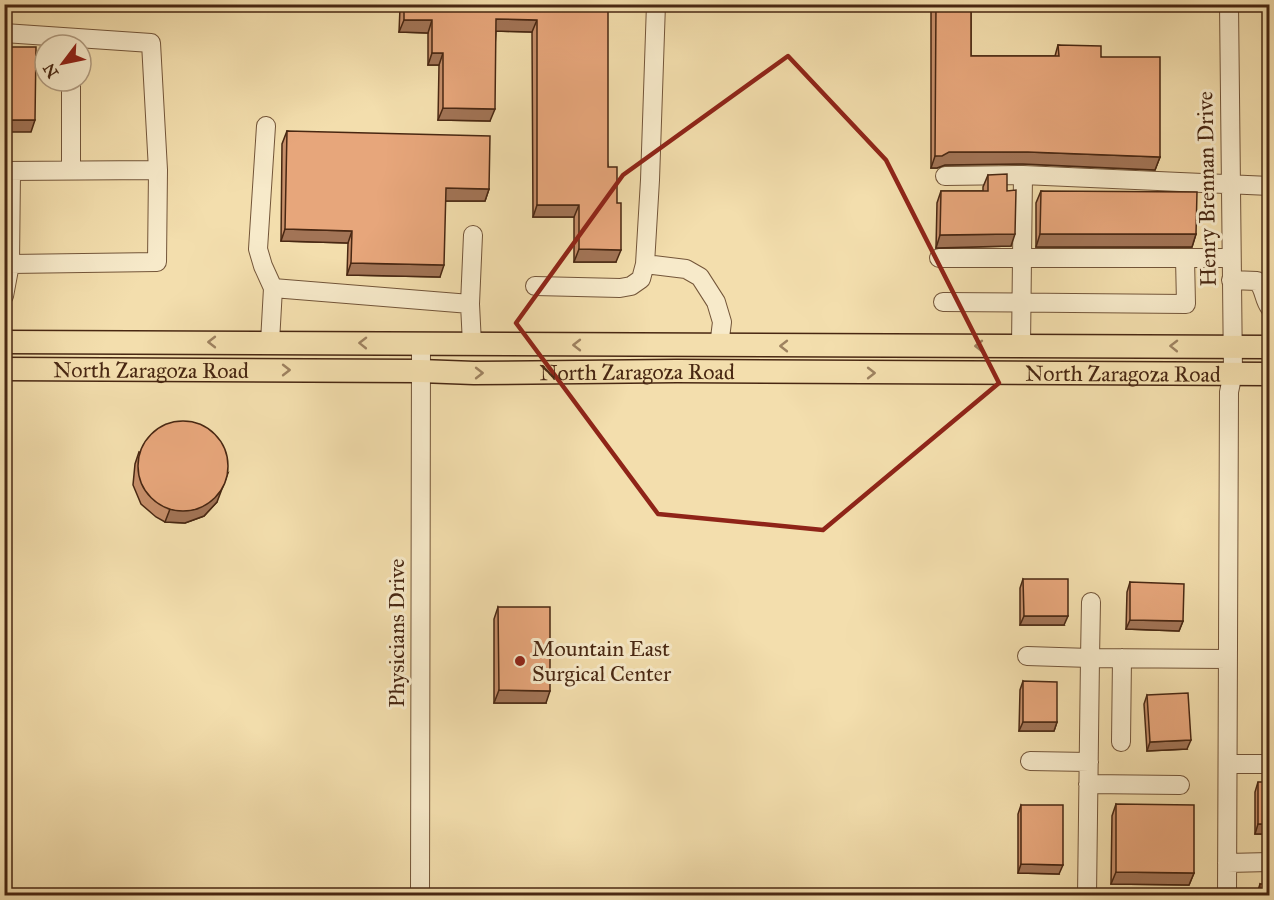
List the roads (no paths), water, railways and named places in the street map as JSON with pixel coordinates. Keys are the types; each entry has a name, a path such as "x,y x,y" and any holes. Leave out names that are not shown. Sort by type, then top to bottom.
{"main road":[{"name":"North Zaragoza Road","path":"4,342 1269,347"},
{"path":"185,370 202,358 261,356 270,342"},
{"path":"812,372 824,362 850,357 864,346"},
{"name":"North Zaragoza Road","path":"4,369 474,373 574,371 1269,374"}],"street":[{"path":"535,286 620,288 631,286 641,279 645,264 650,180 656,4"},
{"name":"Henry Brennan Drive","path":"1227,896 1229,392 1233,373 1229,4"},
{"path":"4,33 33,36"},
{"path":"10,264 157,262 158,170 151,43 93,42"},
{"path":"71,93 71,170"},
{"path":"266,126 258,249 273,288 270,342"},
{"path":"4,296 10,264 8,171 158,170"},
{"path":"1021,346 1023,175"},
{"path":"945,176 1023,175 1269,186"},
{"path":"472,344 470,304 473,235"},
{"path":"939,258 1231,258"},
{"path":"943,302 1186,304 1185,258"},
{"path":"645,264 686,269 700,278 716,302 722,322 719,346"},
{"path":"1231,280 1257,281 1264,291 1264,299 1269,308"},
{"path":"273,288 470,304"},
{"name":"Physicians Drive","path":"420,896 420,371 422,344"},
{"path":"1087,896 1091,602"},
{"path":"1027,656 1228,658"},
{"path":"1121,742 1122,658"},
{"path":"1030,761 1089,762"},
{"path":"1228,764 1269,764"},
{"path":"1088,784 1180,785"},
{"path":"1227,863 1269,862"}],"place":[{"name":"Mountain East Surgical Center","path":"520,661"}]}
